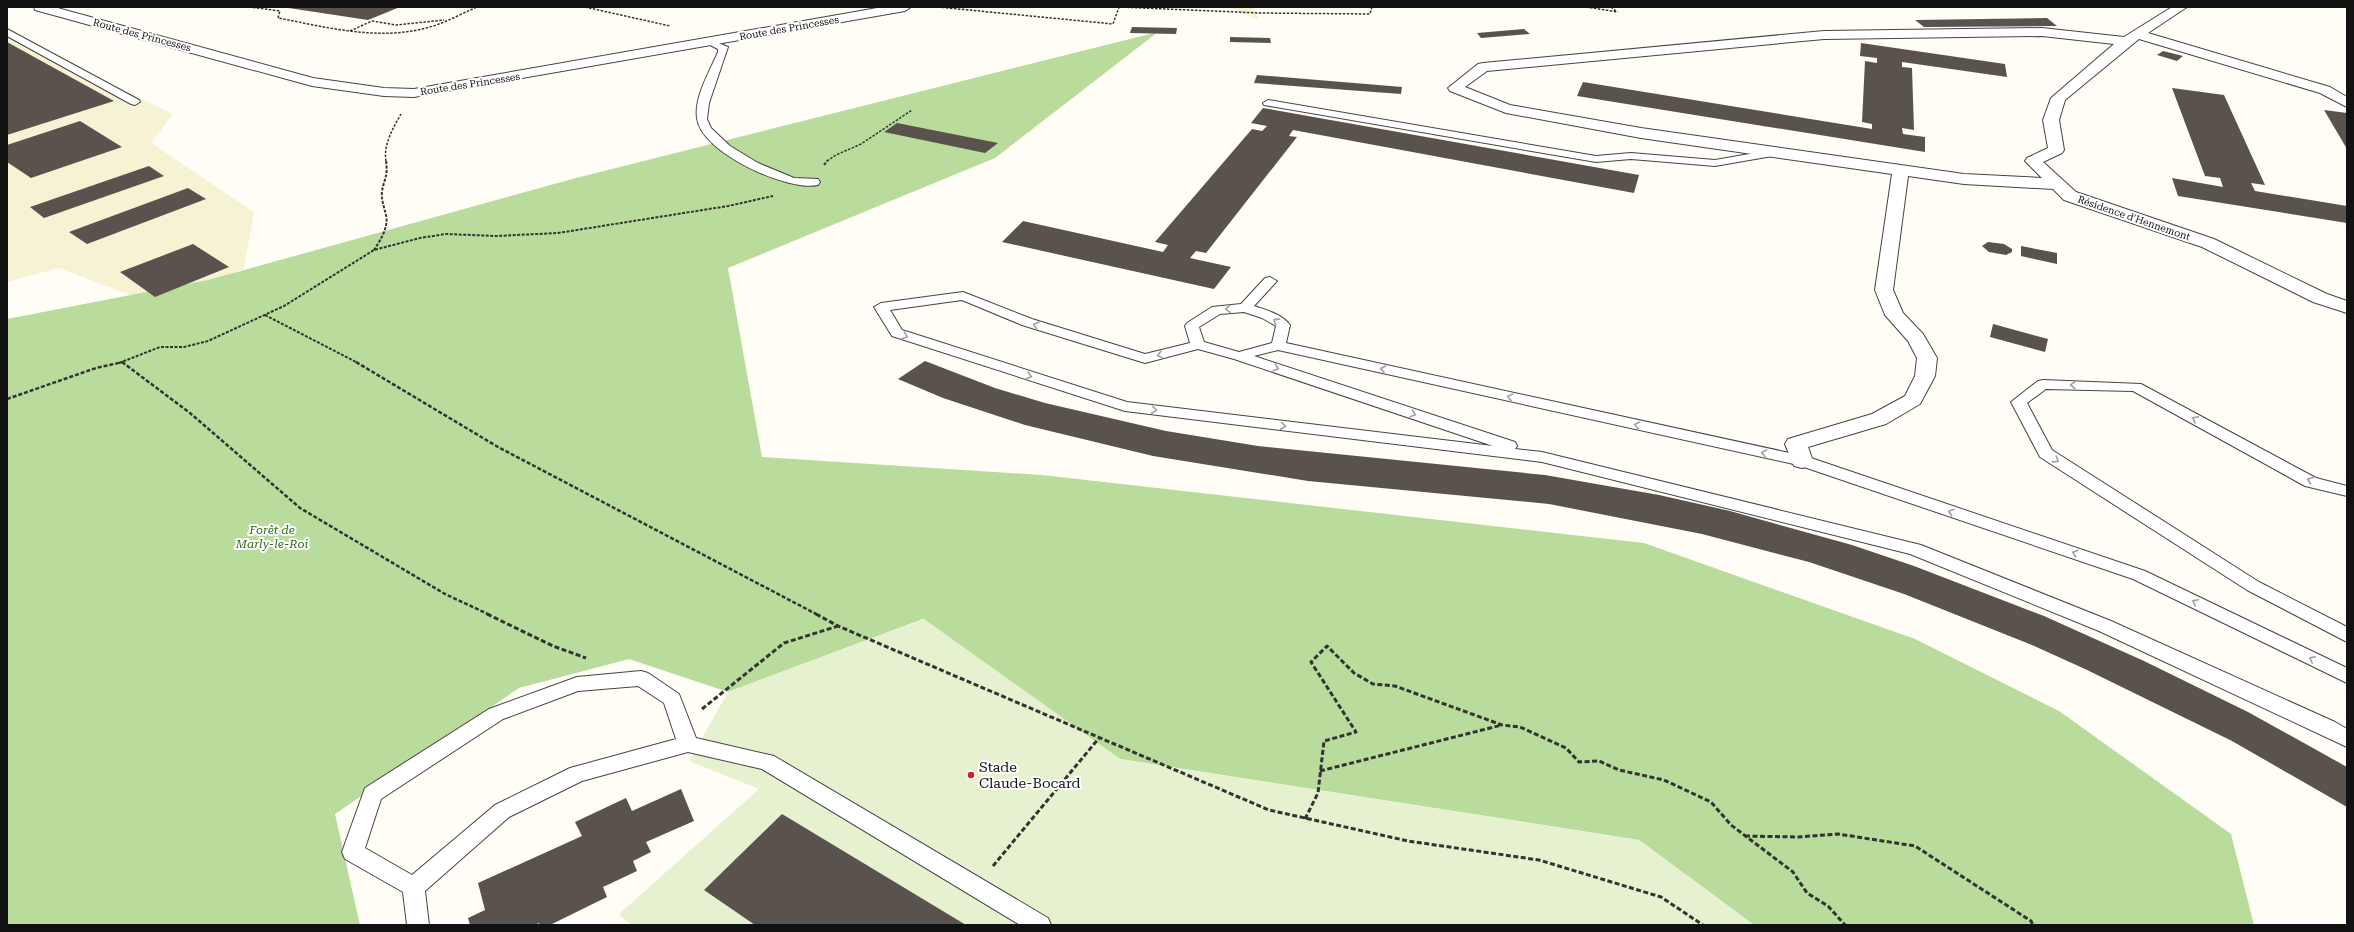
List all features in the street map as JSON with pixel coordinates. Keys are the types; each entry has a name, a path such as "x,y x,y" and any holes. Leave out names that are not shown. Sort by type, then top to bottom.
{"street":[{"name":"Route des Princesses","path":"40,7 312,82 384,92 414,93 905,7"},
{"name":"Résidence d'Hennemont","path":"2181,7 2131,38 2058,98 2051,120 2056,150 2033,161 2070,196 2208,243 2320,298 2347,307"},
{"path":"2056,184 1964,179 1641,133 1506,109 1455,88 1483,67 1824,34 2042,32 2131,38 2325,90 2347,103"},
{"path":"1802,461 1796,444 1879,419 1913,400 1925,376 1927,358 1916,338 1894,315 1884,290 1901,169"}],"lane":[{"path":"7,32 135,102"},
{"path":"709,42 723,47 723,52 709,85 702,118 705,131 719,146 753,163 791,180 814,182"},
{"path":"1268,102 1596,159 1631,156 1715,163 1778,152"},
{"path":"1245,308 1270,281"},
{"path":"1542,457 1125,406 897,333 881,308 962,296 1027,322 1146,359 1198,345 1240,356 1542,457 1915,549 2105,626 2328,728 2347,739"},
{"path":"1198,345 1192,326 1217,310 1245,308 1266,315 1282,325 1278,346"},
{"path":"1240,356 1278,346 1802,461 2139,575 2347,676"},
{"path":"2347,490 2311,482 2136,387 2043,384 2019,402 2046,453 2253,586 2347,635"},
{"path":"413,887 353,852 372,794 496,714 577,684 641,678 672,699 685,735"},
{"path":"413,887 502,811 577,774 685,735 768,762 1040,925"},
{"path":"413,887 418,925"}],"path":[{"path":"249,7 280,11 278,18 350,32 390,33 417,31 477,7"},
{"path":"585,7 674,27"},
{"path":"938,7 1113,24 1119,7 1260,13 1370,14 1372,7"},
{"path":"1586,7 1618,12 1611,7"},
{"path":"350,32 372,21 396,25 448,19"},
{"path":"7,399 96,368 122,362 152,349 196,345 265,315 374,250 420,238 446,234 496,236 582,230 728,206 796,189 814,182 826,163 835,155 860,145 890,121 912,110"},
{"path":"374,250 383,236 387,216 383,206 382,191 388,174 385,156 390,131 401,113"},
{"path":"265,315 319,341 394,383 498,447 838,626 1099,738 1269,810 1408,842 1538,860 1662,897 1703,925"},
{"path":"122,362 190,413 300,508 445,594 553,646 590,660"},
{"path":"685,735 784,643 838,626"},
{"path":"1305,819 1318,793 1324,741 1356,732 1311,662 1327,646 1354,673 1373,684 1395,686 1502,725 1520,727 1566,748 1580,762 1599,761 1619,770 1664,780 1712,802 1731,825 1793,872 1807,894 1828,906 1845,925"},
{"path":"1320,772 1502,725"},
{"path":"989,871 1099,738"},
{"path":"1745,836 1798,837 1838,834 1915,846 2031,922 2033,925"}],"shaded area":[{"path":"1229,7 1254,7 1259,21"},
{"path":"7,34 173,114 151,143 254,212 244,269 151,303 59,268 7,282"}],"green space":[{"name":"Forêt de Marly-le-Roi","path":"1158,32 995,158 728,268 762,457 1042,475 1644,543 1915,639 2059,711 2231,834 2254,925 1754,925 1639,840 1120,759 923,619 728,692 629,659 519,688 335,814 360,925 7,925 7,319 208,280 576,178"},
{"name":"Stade Claude-Bocard","path":"924,619 1120,759 1639,840 1754,925 631,925 619,914 759,789 689,761 728,692"}],"building":[{"path":"282,7 400,7 368,20"},
{"path":"2047,18 2057,26 1924,27 1915,20"},
{"path":"1132,27 1177,28 1176,34 1130,33"},
{"path":"1524,29 1530,34 1481,38 1477,33"},
{"path":"1230,37 1270,38 1271,43 1230,42"},
{"path":"7,42 114,101 7,135"},
{"path":"1861,43 2005,64 2007,77 1902,62 1902,67 1912,68 1914,130 1902,128 1903,134 1925,137 1925,152 1577,96 1583,82 1872,129 1872,124 1862,122 1865,61 1877,63 1877,58 1860,56"},
{"path":"2163,51 2183,56 2177,61 2157,55"},
{"path":"1257,75 1402,87 1401,94 1254,83"},
{"path":"2172,88 2224,95 2265,185 2251,183 2255,191 2347,206 2347,223 2178,196 2172,178 2223,187 2220,178 2205,176"},
{"path":"1263,108 1639,175 1634,193 1293,130 1289,136 1297,137 1206,253 1196,251 1190,258 1231,267 1214,289 1002,242 1023,221 1163,252 1168,245 1155,242 1252,129 1262,131 1267,126 1251,123"},
{"path":"2324,110 2347,113 2347,149"},
{"path":"80,121 122,147 31,178 7,162 7,145"},
{"path":"897,123 998,143 985,153 884,132"},
{"path":"149,166 164,176 44,218 30,207"},
{"path":"188,188 206,199 87,244 69,232"},
{"path":"1988,242 2004,244 2012,249 2012,252 2006,255 1989,252 1982,246"},
{"path":"193,244 229,267 155,297 120,272"},
{"path":"2021,246 2057,253 2057,264 2021,256"},
{"path":"1993,324 2048,339 2045,352 1990,337"},
{"path":"925,361 995,388 1045,403 1166,431 1258,446 1545,475 1659,495 1730,511 1852,545 1914,566 2044,616 2144,661 2248,712 2347,767 2347,807 2232,741 2085,669 2032,645 1904,594 1809,562 1702,534 1549,504 1308,481 1153,456 1025,425 943,398 898,379"},
{"path":"681,789 694,821 646,842 651,852 633,861 637,871 603,887 607,897 550,925 540,925 539,923 535,925 470,925 468,918 485,910 478,883 582,836 575,822 626,798 632,811"},
{"path":"782,814 966,925 755,925 704,890"}],"place":[{"name":"Stade Claude-Bocard","path":"971,775"}]}
